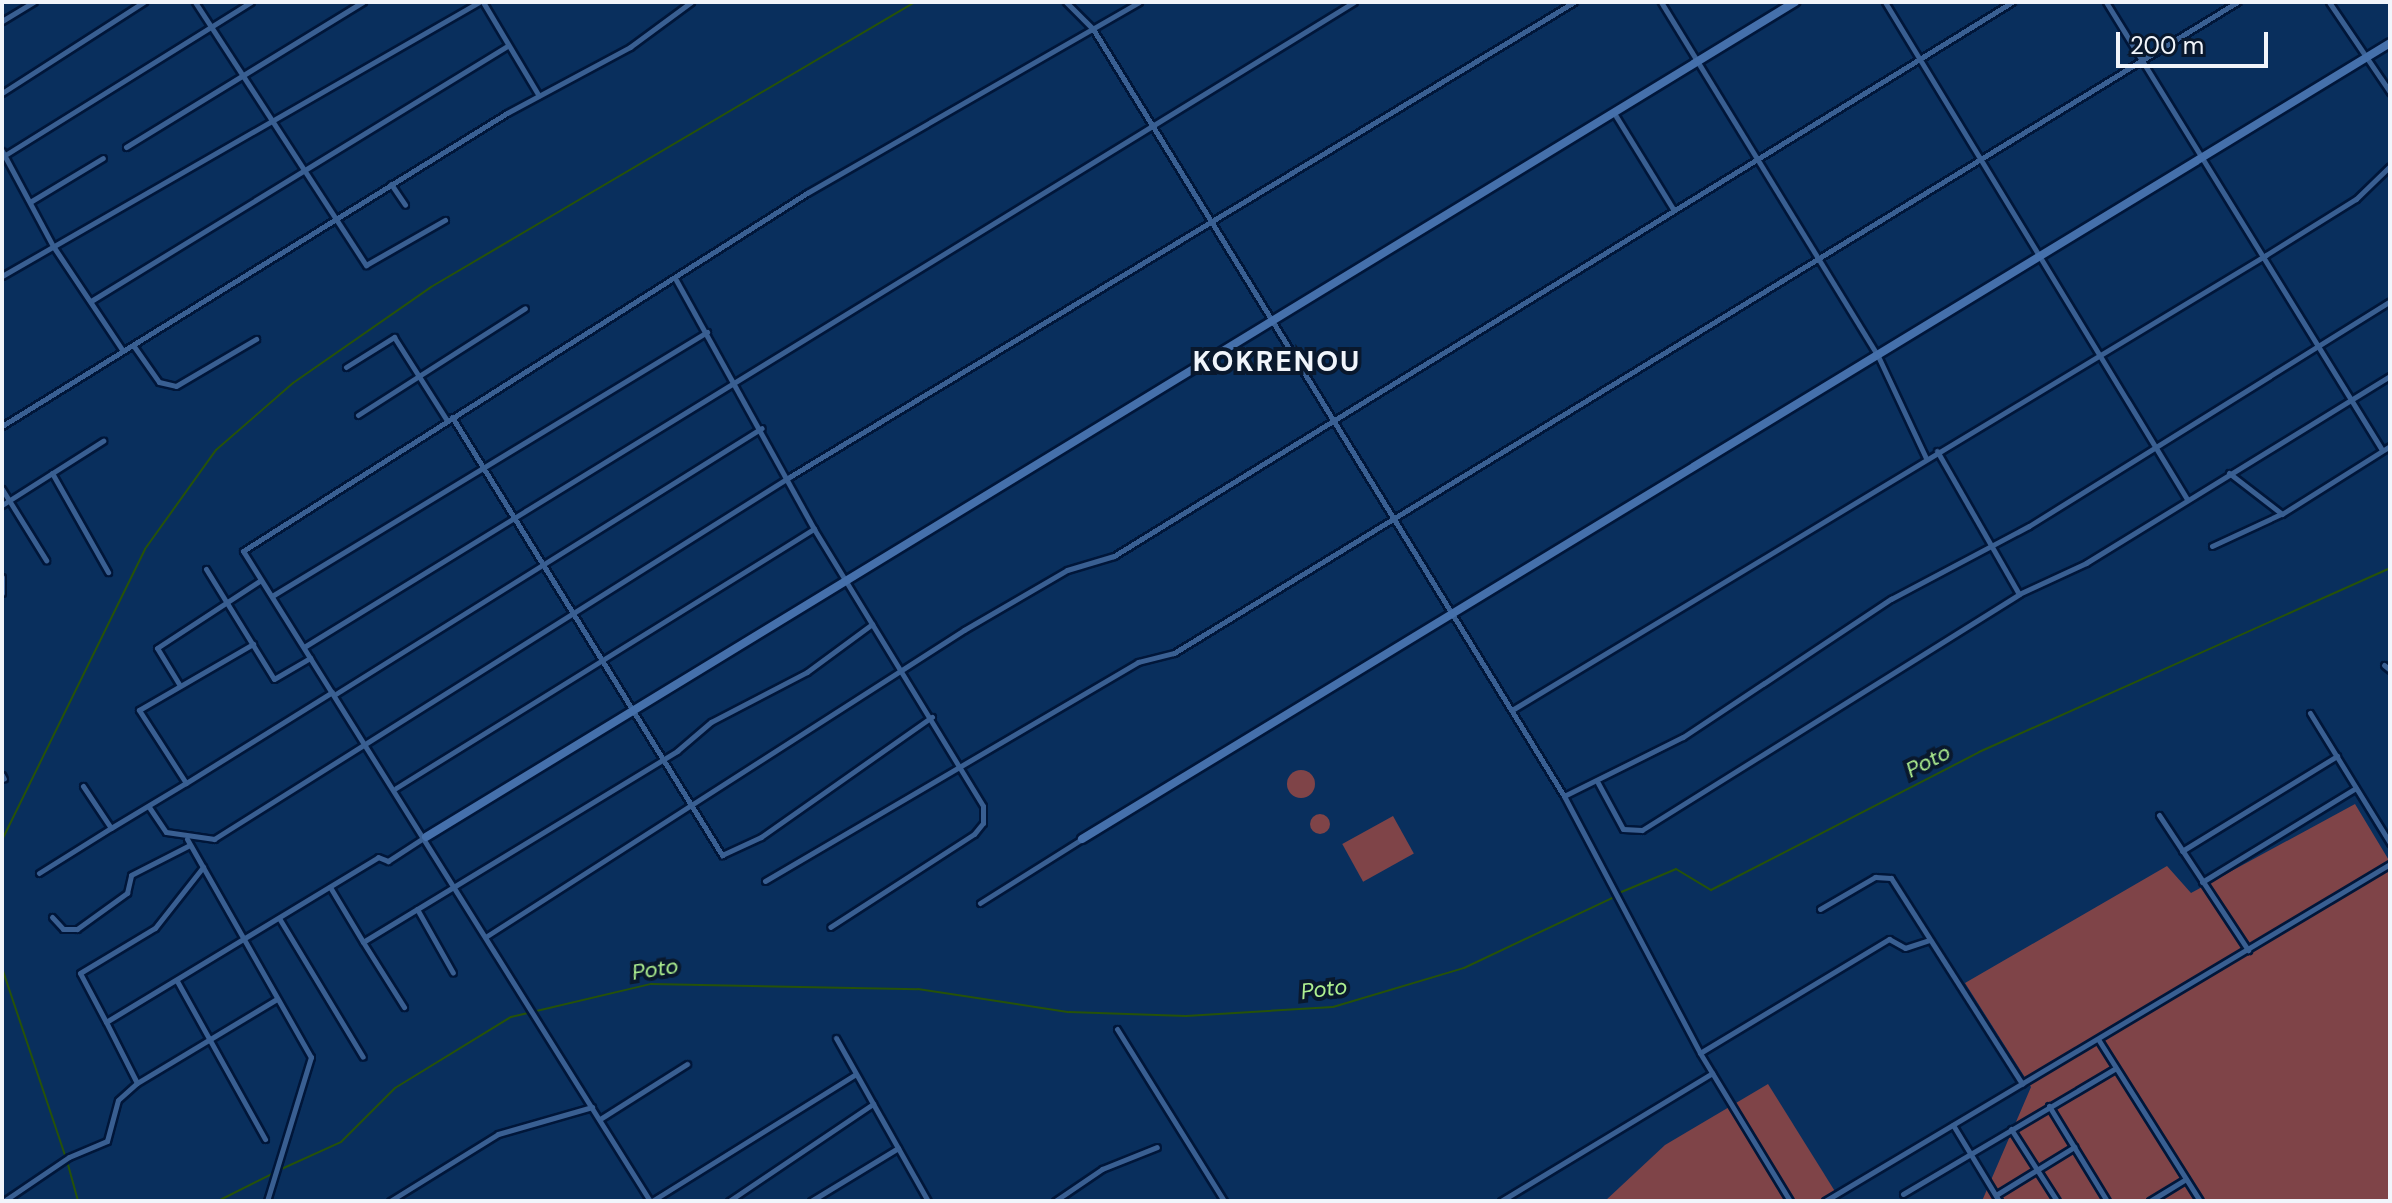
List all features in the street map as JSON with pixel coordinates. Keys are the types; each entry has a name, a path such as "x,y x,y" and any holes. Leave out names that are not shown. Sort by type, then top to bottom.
{"street":[{"path":"2,21 34,2"},
{"path":"2,93 144,2"},
{"path":"195,2 337,218 373,266 445,220"},
{"path":"123,351 53,246 3,154 251,2"},
{"path":"126,147 243,72 363,2"},
{"path":"2,276 275,123 481,2 539,96"},
{"path":"2,426 391,184 539,96 630,47 691,2"},
{"path":"1066,2 1093,29 1564,796 1700,1053 1790,1201"},
{"path":"856,1074 651,1201 396,788 243,551 449,418 676,280 807,193 1139,2"},
{"path":"304,647 1354,2"},
{"path":"52,917 63,929 77,929 127,893 131,875 189,842 214,839 369,746 791,476 1574,2"},
{"path":"1661,2 1877,354 1926,458"},
{"path":"106,1022 330,887 426,837 1795,2"},
{"path":"1885,2 1983,155 2097,355 2187,499"},
{"path":"487,936 691,811 903,671 1067,570 1114,556 1331,415 1759,159 2012,2"},
{"path":"2106,2 2354,397 2382,450"},
{"path":"765,881 1138,662 1174,653 1391,516 2237,2"},
{"path":"2329,2 2390,92"},
{"path":"980,903 2390,43"},
{"path":"91,301 507,46"},
{"path":"1614,112 1673,209"},
{"path":"30,202 103,158"},
{"path":"1512,710 2266,255 2356,199 2390,166"},
{"path":"391,184 405,205"},
{"path":"676,280 791,476 814,529 850,579 872,624 932,717 983,806 980,829 830,927"},
{"path":"1564,796 1598,783 1988,543 2029,526 2155,444 2390,301"},
{"path":"358,415 525,308"},
{"path":"272,596 480,466 707,332"},
{"path":"346,367 394,337 543,563 575,616 598,663 722,855 761,837 932,717"},
{"path":"133,345 159,382 176,386 256,339"},
{"path":"1598,783 1623,829 1633,834 2019,594 2086,563 2390,376"},
{"path":"39,873 762,428"},
{"path":"2,505 103,441"},
{"path":"2212,546 2282,514 2390,446"},
{"path":"1937,451 2019,594"},
{"path":"52,473 108,572"},
{"path":"2229,473 2282,514"},
{"path":"2,489 46,560"},
{"path":"396,788 814,529"},
{"path":"206,569 274,679 310,658"},
{"path":"2,577 2,593"},
{"path":"253,644 184,690 157,648 261,580"},
{"path":"363,942 662,760 872,624"},
{"path":"2384,665 2390,670"},
{"path":"179,684 139,710 186,783"},
{"path":"2310,713 2390,843"},
{"path":"2182,851 2337,756"},
{"path":"83,786 111,828"},
{"path":"2202,882 2356,788"},
{"path":"149,807 166,832 189,842 311,1057 267,1201"},
{"path":"2159,815 2248,950"},
{"path":"1827,1201 2390,864"},
{"path":"137,1083 80,973 155,928 203,867"},
{"path":"1820,909 1885,874 2022,1084"},
{"path":"330,887 404,1007"},
{"path":"417,909 453,973"},
{"path":"279,918 363,1057"},
{"path":"1700,1053 1889,939 1905,948 1930,940"},
{"path":"177,981 265,1139"},
{"path":"4,1201 69,1157 107,1141 118,1100 137,1083 277,999"},
{"path":"1117,1029 1224,1201"},
{"path":"836,1038 928,1201"},
{"path":"2098,1039 2200,1201"},
{"path":"600,1119 687,1064"},
{"path":"1903,1194 2116,1068"},
{"path":"1501,1201 1712,1073"},
{"path":"729,1201 873,1104"},
{"path":"2049,1106 2107,1201"},
{"path":"390,1201 498,1134 592,1107"},
{"path":"1953,1125 1998,1198 2035,1170 2074,1147"},
{"path":"2011,1129 2057,1201"},
{"path":"1055,1201 1102,1169 1157,1147"},
{"path":"811,1201 898,1148"},
{"path":"2150,1201 2186,1179"}],"shaded area":[{"path":"1301,770 1311,774 1315,784 1311,794 1301,798 1291,794 1287,784 1291,774"},
{"path":"2355,804 2390,862 2390,1201 1982,1201 2031,1087 1965,983 2167,866 2191,893"},
{"path":"1320,814 1327,817 1330,824 1327,831 1320,834 1313,831 1310,824 1313,817"},
{"path":"1393,816 1414,854 1363,882 1342,844"},
{"path":"1768,1084 1841,1201 1605,1201 1665,1145"}],"waterway":[{"path":"2,840 145,549 216,450 293,383 431,287 915,2"},
{"name":"Poto","path":"1619,893 1676,869 1711,890 1979,752 2390,568"},
{"name":"Poto","path":"277,1171 341,1142 395,1088 511,1017 651,984 918,989 1069,1012 1186,1016 1333,1007 1464,968 1614,897"},
{"path":"2,968 65,1155"},
{"path":"67,1161 78,1201"},
{"name":"Poto","path":"218,1201 272,1174"}],"district":[{"name":"KOKRENOU","path":"1277,362"}]}
